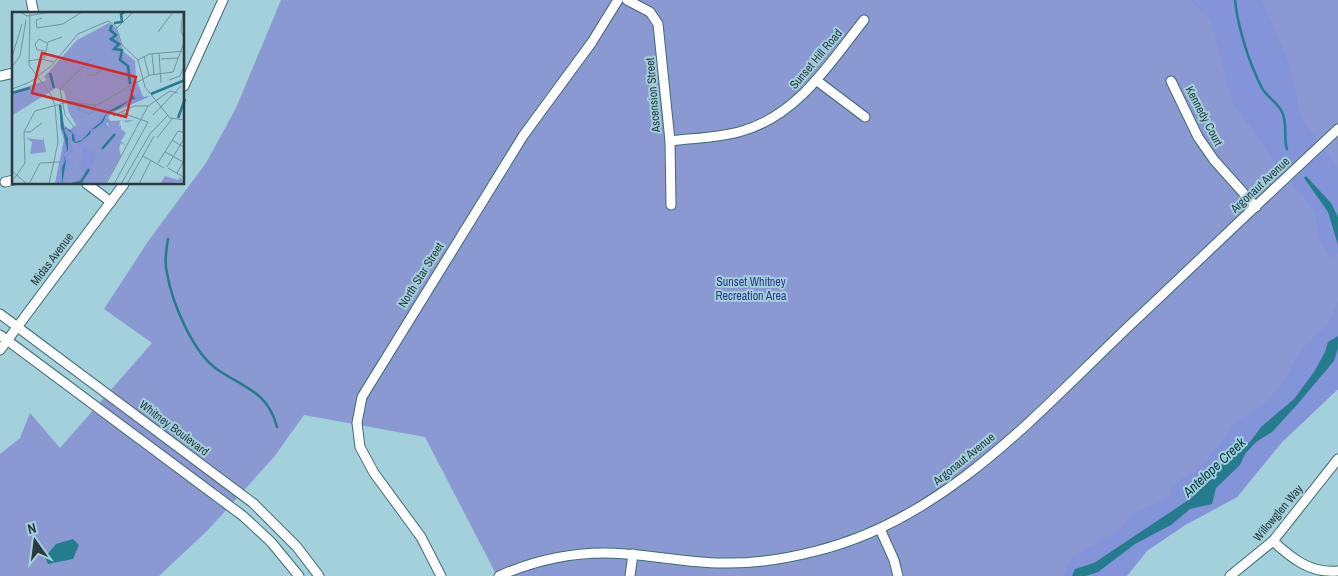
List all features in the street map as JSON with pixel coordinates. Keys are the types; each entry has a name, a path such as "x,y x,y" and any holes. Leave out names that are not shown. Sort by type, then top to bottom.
{"street":[{"path":"186,74 223,0"},
{"name":"North Star Street","path":"441,576 421,537 374,473 360,447 356,423 362,396 523,136 592,42 618,0"},
{"name":"Ascension Street","path":"628,0 650,12 658,24 670,141 671,205"},
{"name":"Sunset Hill Road","path":"670,141 724,135 759,125 792,106 816,80 864,20"},
{"path":"816,80 865,117"},
{"name":"Kennedy Court","path":"1171,81 1198,137 1214,160 1256,206"},
{"name":"Argonaut Avenue","path":"499,576 555,558 590,553 633,554 722,563 771,560 838,545 880,529 931,501 1012,436 1338,128"},
{"path":"87,185 111,202"},
{"name":"Midas Avenue","path":"0,350 4,338 17,327 123,185"},
{"name":"Whitney Boulevard","path":"0,314 253,503 297,547 319,576"},
{"path":"4,338 243,516 271,542 299,576"},
{"name":"Willowglen Way","path":"1230,576 1273,541 1338,459"},
{"path":"880,529 894,560 898,576"},
{"path":"1273,541 1294,560 1305,566 1320,570 1338,571"},
{"path":"630,576 633,554"}],"green space":[{"name":"Sunset Whitney Recreation Area","path":"281,0 1338,0 1338,389 1282,442 1237,497 1185,525 1146,551 1118,576 497,576 425,437 304,415 274,457 208,530 159,576 0,576 0,454 20,438 30,413 60,448 152,343 104,309 149,240 206,163 236,108"}],"shaded area":[{"path":"1190,0 1262,0 1290,66 1301,117 1338,168 1338,253 1331,258 1318,240 1315,211 1277,166 1232,101 1210,19"},
{"path":"1306,176 1331,203 1338,217 1338,245 1328,212 1304,178"},
{"path":"1338,301 1338,389 1282,442 1237,497 1185,525 1147,551 1127,576 1062,576 1074,555 1121,529 1131,515 1169,497 1171,487 1177,481 1195,472 1223,441 1231,425 1263,405 1285,379 1297,356 1314,335 1327,326"},
{"path":"1338,336 1338,348 1334,361 1272,432 1256,442 1245,454 1240,465 1216,488 1212,504 1190,509 1171,525 1135,544 1098,572 1086,576 1072,576 1075,569 1094,563 1190,499 1208,482 1230,452 1250,442 1261,427 1294,399 1314,372 1325,352 1328,342"},
{"path":"73,539 79,545 73,559 48,564 45,557 56,544"}],"waterway":[{"path":"1235,0 1241,34 1253,68 1262,88 1278,106 1284,117 1287,149"},
{"path":"168,239 166,265 170,285 179,312 192,340 200,352 218,370 261,398 273,415 277,427"}],"water label":[{"name":"Antelope Creek","path":"1214,467"}]}
